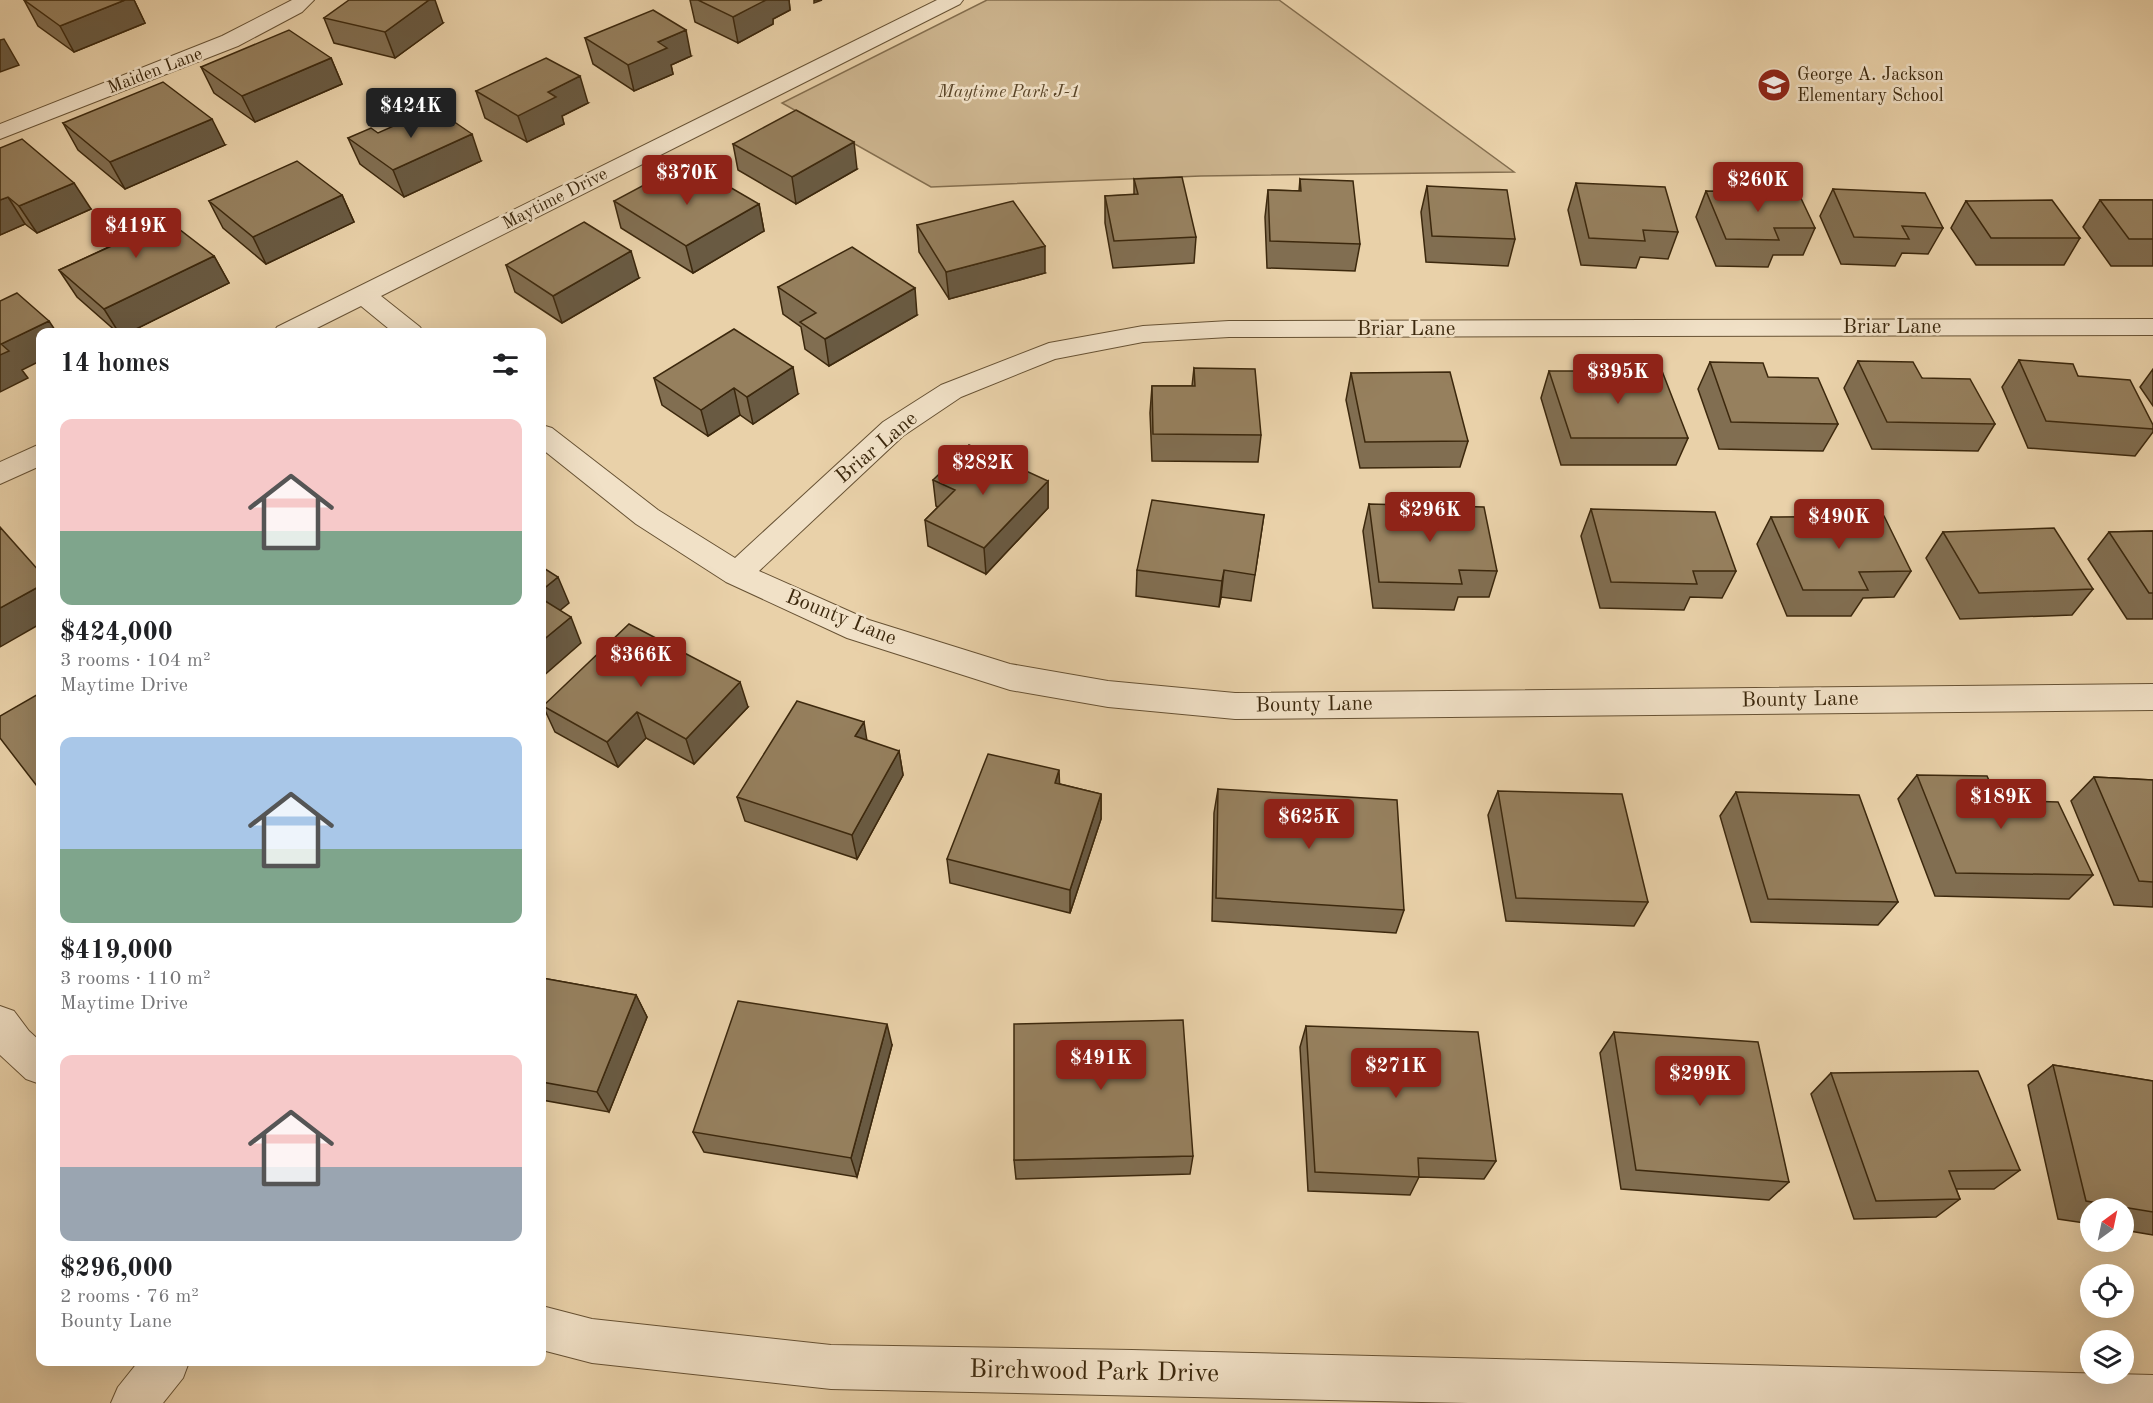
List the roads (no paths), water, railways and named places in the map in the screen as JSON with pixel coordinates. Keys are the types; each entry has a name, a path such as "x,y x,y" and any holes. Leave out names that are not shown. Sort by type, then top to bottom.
{"street":[{"name":"Maiden Lane","path":"0,132 230,41 295,8 304,0"},
{"name":"Maytime Drive","path":"296,328 952,0"},
{"path":"363,295 405,328"},
{"name":"Briar Lane","path":"737,574 893,429 951,391 1049,352 1143,334 1229,329 2153,327"},
{"name":"Bounty Lane","path":"546,438 647,517 737,574 858,629 1010,677 1108,694 1235,706 2153,696"},
{"path":"0,474 36,456"},
{"path":"0,1024 15,1044 36,1062"},
{"name":"Birchwood Park Drive","path":"546,1329 592,1341 831,1367 1132,1372 2153,1398"},
{"path":"134,1403 163,1366"}],"place":[{"name":"George A. Jackson Elementary School","path":"1774,85"}],"park label":[{"name":"Maytime Park J-1","path":"1009,92"}]}
